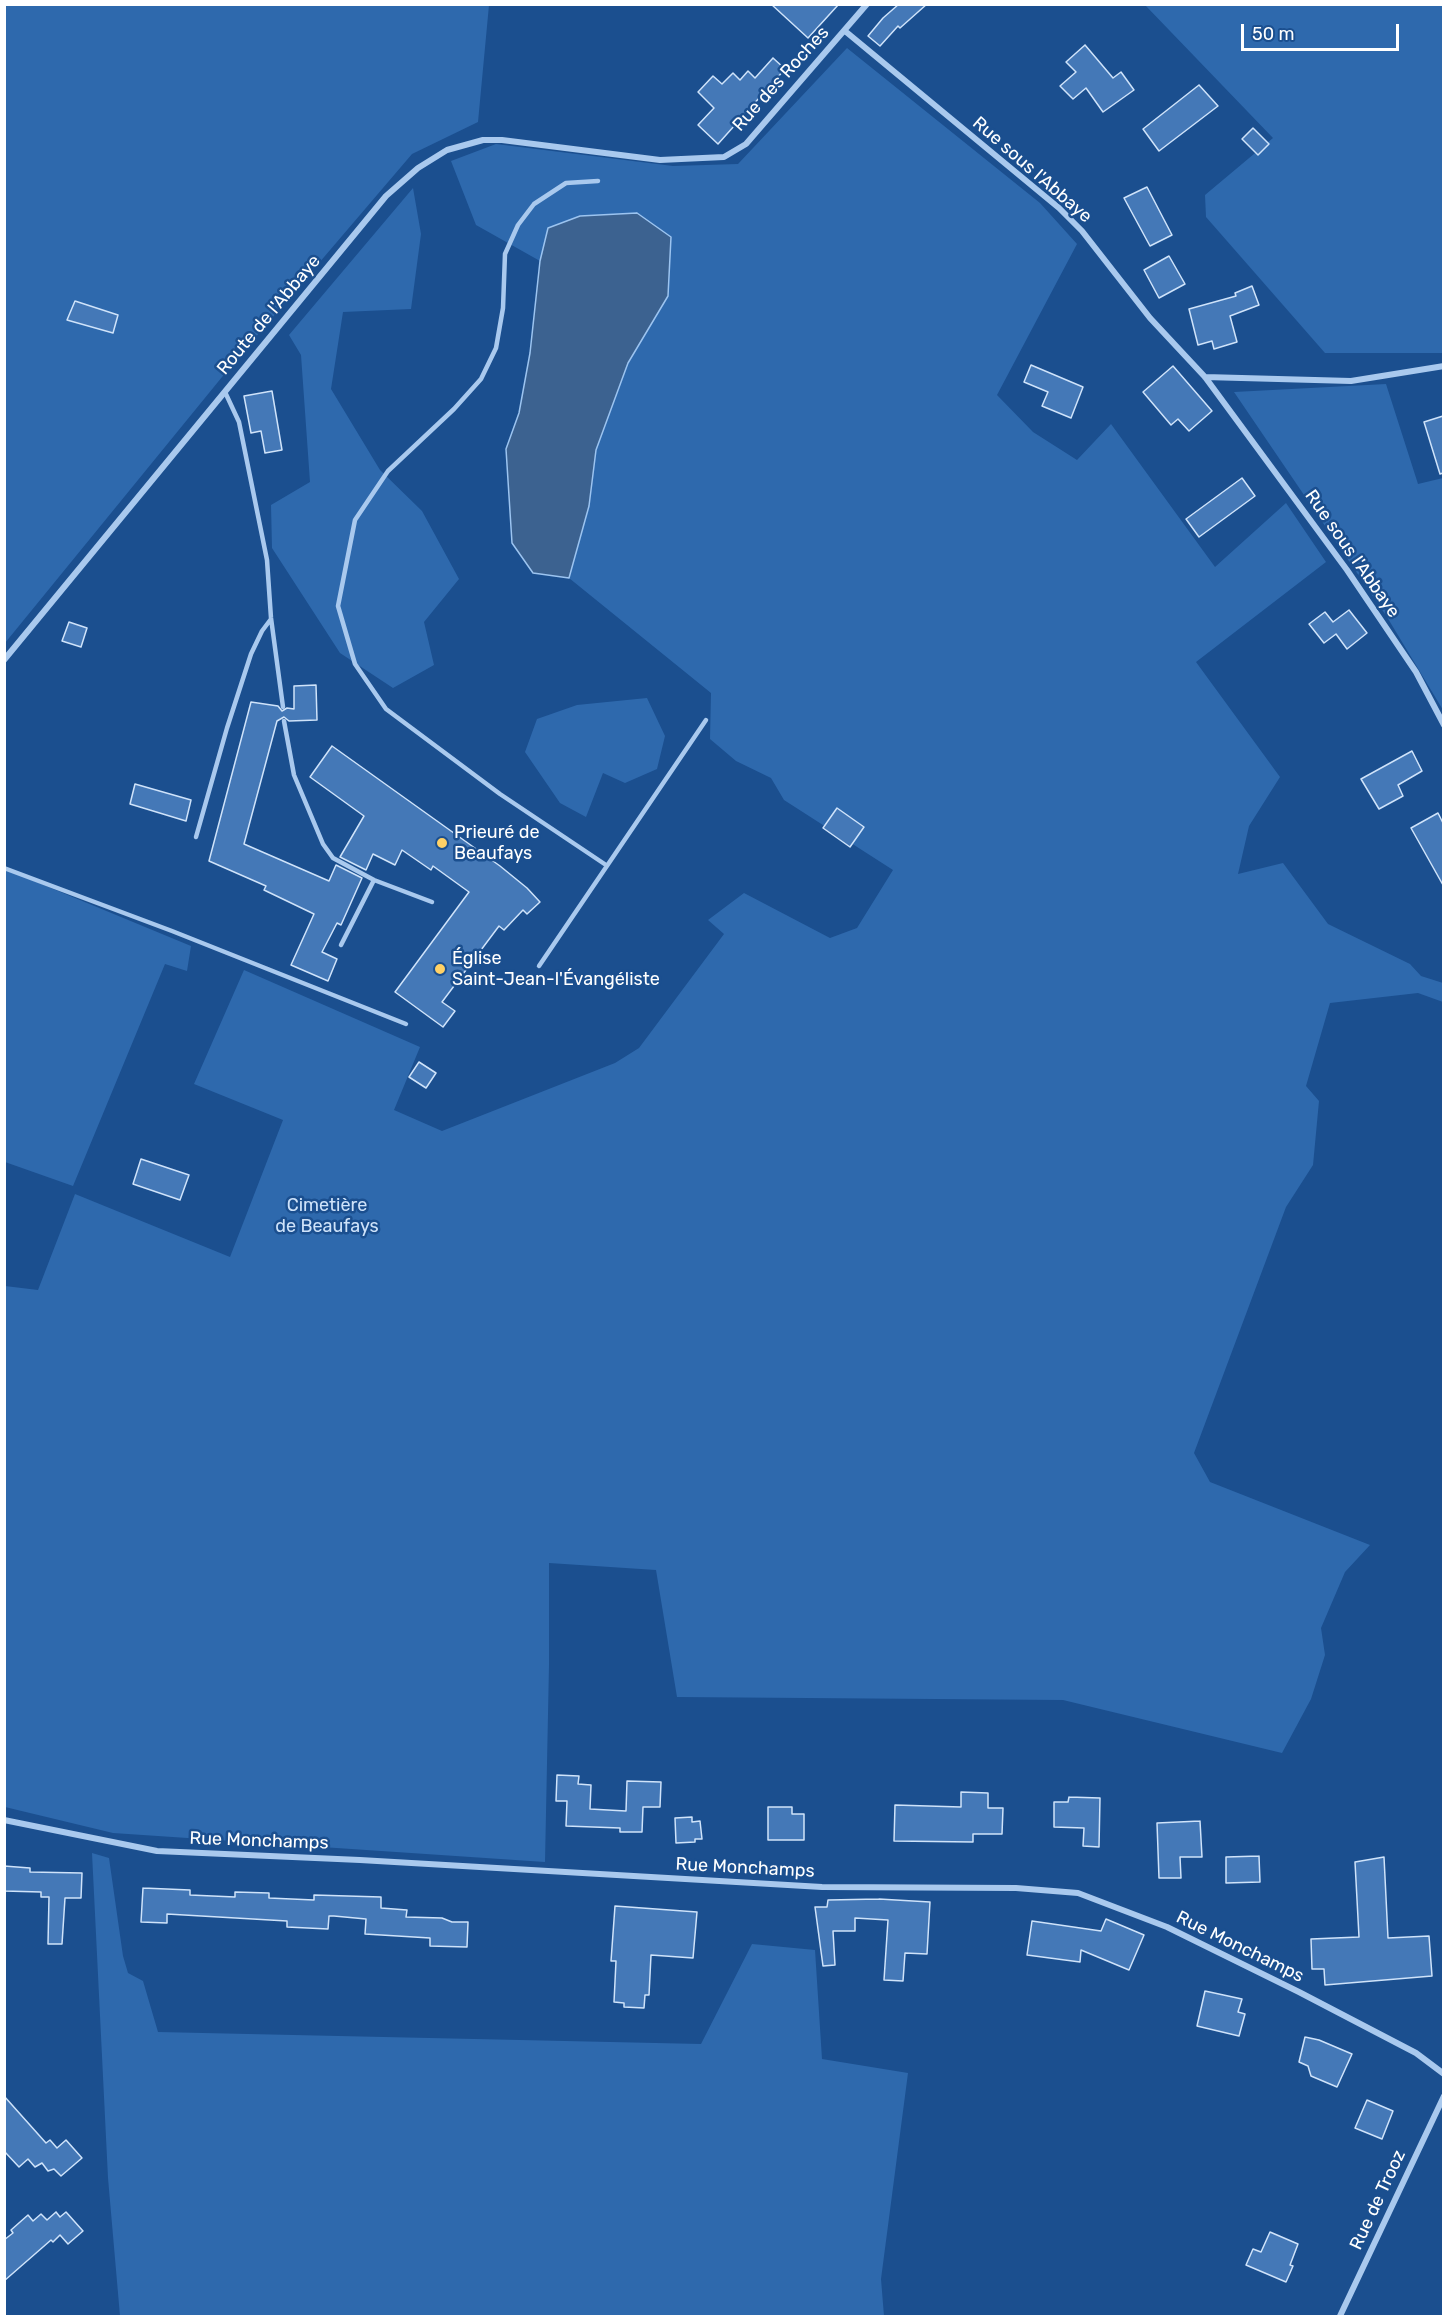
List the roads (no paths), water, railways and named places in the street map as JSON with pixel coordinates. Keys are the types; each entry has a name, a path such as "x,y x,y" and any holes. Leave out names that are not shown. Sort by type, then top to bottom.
{"street":[{"name":"Rue des Roches","path":"636,158 660,160 723,157 746,144 867,4"},
{"name":"Rue sous l'Abbaye","path":"845,31 1059,208 1082,231 1150,318 1205,377 1347,570 1416,672 1443,725"},
{"name":"Route de l'Abbaye","path":"4,660 386,196 418,168 447,150 483,140 502,140 636,158"},
{"path":"1205,377 1351,381 1443,366"},
{"name":"Rue Monchamps","path":"4,1820 157,1851 360,1860 822,1887 1016,1888 1078,1893 1167,1927 1289,1987 1416,2052 1443,2074"},
{"name":"Rue de Trooz","path":"1340,2316 1443,2096"}],"lane":[{"path":"598,181 566,183 534,204 518,225 505,254 503,308 496,348 481,379 454,409 388,471 356,520 338,606 355,664 386,709 500,794 606,866"},
{"path":"225,392 239,422 268,567 283,707"},
{"path":"196,837 251,654 262,631 272,618"},
{"path":"539,966 706,720"},
{"path":"285,721 294,775 323,844 333,858 374,880 432,902"},
{"path":"4,868 406,1024"},
{"path":"341,945 374,880"}],"place":[{"name":"Prieuré de Beaufays","path":"442,843"},
{"name":"Église Saint-Jean-l'Évangéliste","path":"440,969"}],"park label":[{"name":"Cimetière de Beaufays","path":"327,1216"}]}
